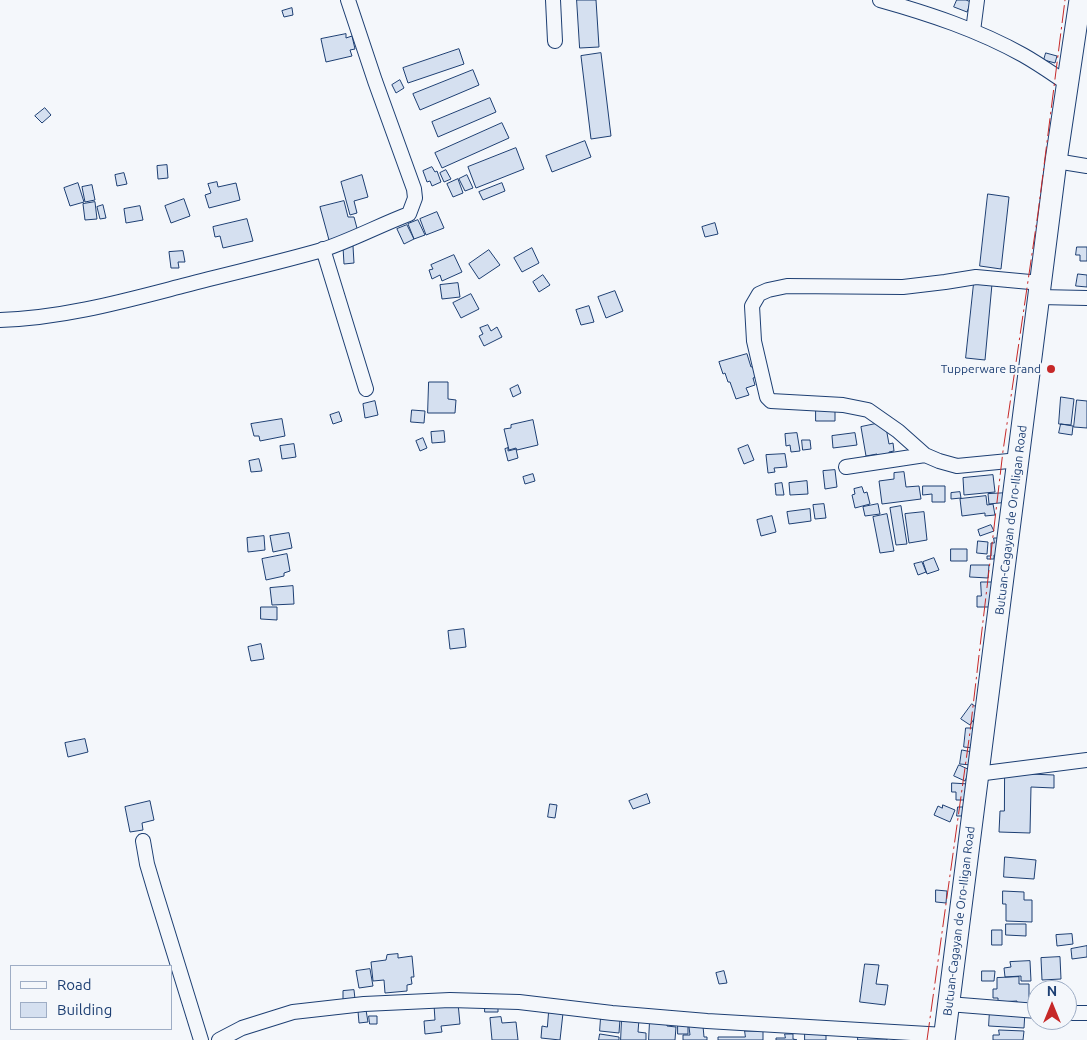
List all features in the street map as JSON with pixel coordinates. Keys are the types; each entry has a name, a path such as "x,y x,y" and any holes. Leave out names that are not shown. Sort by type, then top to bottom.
{"highway":[{"name":"Butuan-Cagayan de Oro-Iligan Road","path":"945,1038 1056,161 1082,4"}],"street":[{"path":"0,320 26,319 85,310 128,300 323,249 409,214 415,198 414,190 348,0"},
{"path":"553,0 555,41"},
{"path":"880,0 931,15 973,31 1023,55 1068,84"},
{"path":"973,31 977,0"},
{"path":"1056,161 1087,166"},
{"path":"323,249 366,389"},
{"path":"1019,460 957,466 925,455 898,431 868,410 815,403 771,401 767,397 754,341 752,306 759,294 788,286 903,287 976,277 1087,298"},
{"path":"846,467 925,455"},
{"path":"977,774 1087,760"},
{"path":"144,841 155,891 200,1040"},
{"path":"219,1040 242,1028 293,1012 364,1004 450,1000 519,1002 612,1013 945,1038"},
{"path":"948,1004 1027,1010"}],"building":[{"path":"577,0 596,0 599,47 580,48"},
{"path":"957,0 971,2 967,12 954,7"},
{"path":"292,8 293,15 284,17 282,11"},
{"path":"346,34 346,38 352,36 355,49 350,50 352,56 326,62 321,39"},
{"path":"459,49 464,64 408,83 403,68"},
{"path":"601,53 611,136 591,139 581,56"},
{"path":"1046,53 1057,56 1055,63 1044,60"},
{"path":"473,70 479,85 420,110 413,94"},
{"path":"400,80 404,88 396,93 392,85"},
{"path":"490,98 496,112 438,137 432,122"},
{"path":"45,108 51,115 42,123 35,116"},
{"path":"502,123 509,138 442,168 435,153"},
{"path":"585,141 591,157 552,172 546,156"},
{"path":"516,148 524,169 476,188 468,167"},
{"path":"167,165 168,178 158,179 157,166"},
{"path":"432,167 435,172 437,171 441,182 432,186 430,181 427,182 423,171"},
{"path":"446,170 451,179 444,182 440,173"},
{"path":"124,173 127,184 117,186 115,175"},
{"path":"362,175 368,197 354,201 357,213 350,215 341,182"},
{"path":"467,175 473,188 465,191 459,179"},
{"path":"458,179 463,193 453,197 447,184"},
{"path":"217,182 218,187 236,183 240,200 209,208 205,195 211,193 208,184"},
{"path":"78,183 84,202 70,206 64,188"},
{"path":"502,183 505,191 483,200 479,192"},
{"path":"92,185 95,200 85,202 82,187"},
{"path":"988,194 1009,197 1001,269 980,266"},
{"path":"184,199 190,216 171,223 165,206"},
{"path":"344,201 348,217 354,217 358,232 329,240 320,207"},
{"path":"95,202 97,219 85,220 83,204"},
{"path":"103,205 106,218 100,219 97,207"},
{"path":"140,206 143,220 126,223 124,209"},
{"path":"437,212 444,228 426,235 420,219"},
{"path":"247,219 253,241 223,248 220,236 215,237 213,227"},
{"path":"418,220 425,235 414,239 408,224"},
{"path":"715,223 718,234 705,237 702,227"},
{"path":"407,225 414,239 404,244 397,229"},
{"path":"353,246 354,263 344,264 343,247"},
{"path":"1077,247 1087,247 1087,261 1080,261 1080,255 1076,255"},
{"path":"532,248 539,263 522,272 514,258"},
{"path":"489,250 500,265 479,279 469,264"},
{"path":"183,251 185,262 178,262 179,268 171,268 169,252"},
{"path":"454,255 462,272 442,281 440,275 432,279 429,270 433,269 431,265"},
{"path":"1078,274 1087,275 1087,287 1076,286"},
{"path":"543,275 550,285 539,292 533,282"},
{"path":"458,283 460,297 442,299 440,285"},
{"path":"974,283 992,284 985,360 966,358"},
{"path":"615,291 623,311 606,318 598,297"},
{"path":"471,294 479,309 461,318 453,303"},
{"path":"589,306 594,322 581,325 576,310"},
{"path":"488,325 491,331 497,327 502,337 484,346 479,336 483,334 480,328"},
{"path":"747,354 751,367 758,365 761,376 753,378 755,385 746,388 749,395 736,399 730,382 728,382 725,373 723,374 719,362"},
{"path":"429,382 448,382 448,399 456,400 455,413 428,413"},
{"path":"518,385 521,393 513,397 510,389"},
{"path":"1061,397 1074,399 1071,425 1059,424"},
{"path":"1077,400 1087,401 1087,428 1074,427"},
{"path":"375,401 378,415 365,418 363,404"},
{"path":"816,408 835,408 835,421 816,421"},
{"path":"412,410 425,411 424,423 411,422"},
{"path":"339,412 342,421 333,424 330,415"},
{"path":"282,419 285,436 260,441 259,436 254,436 251,424"},
{"path":"533,420 538,445 509,450 504,429 511,428 511,425"},
{"path":"885,422 889,444 893,443 894,451 889,452 889,455 877,458 877,454 866,456 861,427"},
{"path":"1061,424 1073,426 1072,435 1059,433"},
{"path":"444,431 445,442 432,443 431,432"},
{"path":"797,433 800,451 791,452 790,445 786,446 785,434"},
{"path":"855,433 857,445 833,448 832,436"},
{"path":"423,438 427,448 420,451 416,441"},
{"path":"802,440 810,440 811,449 803,450"},
{"path":"294,444 296,457 282,459 280,446"},
{"path":"748,445 754,460 744,464 738,449"},
{"path":"508,448 508,451 516,449 518,458 508,461 505,449"},
{"path":"785,454 787,467 774,468 775,472 768,473 766,455"},
{"path":"259,459 262,471 251,472 249,461"},
{"path":"835,470 837,487 825,489 823,471"},
{"path":"904,472 906,487 919,486 921,499 882,504 879,481 894,479 894,473"},
{"path":"533,474 535,481 525,484 523,477"},
{"path":"993,475 995,492 964,495 963,478"},
{"path":"807,481 808,494 790,495 789,483"},
{"path":"782,483 784,495 776,495 775,484"},
{"path":"923,486 945,486 945,502 932,502 932,494 923,495"},
{"path":"862,487 864,493 867,492 870,504 855,508 852,495 855,494 854,489"},
{"path":"960,492 961,498 951,499 951,493"},
{"path":"1008,493 1009,502 989,504 988,494"},
{"path":"986,496 987,505 993,504 995,515 985,516 985,513 962,516 960,499"},
{"path":"824,504 826,518 815,519 813,505"},
{"path":"878,504 880,514 865,516 863,507"},
{"path":"901,506 907,544 896,545 890,508"},
{"path":"810,509 811,521 789,524 787,512"},
{"path":"924,512 927,540 909,543 905,514"},
{"path":"887,514 894,551 880,553 873,517"},
{"path":"772,516 776,532 761,536 757,520"},
{"path":"991,525 994,531 980,536 978,530"},
{"path":"289,533 292,548 273,552 270,536"},
{"path":"264,536 265,550 248,552 247,538"},
{"path":"994,538 1004,538 999,555 994,555 994,559 987,559 987,556 991,556 991,543 994,543"},
{"path":"978,541 988,542 987,554 977,553"},
{"path":"951,549 967,549 967,561 951,561"},
{"path":"287,554 290,571 284,573 284,576 266,580 262,559"},
{"path":"934,558 939,570 927,574 923,562"},
{"path":"922,562 926,572 918,575 914,564"},
{"path":"971,565 989,565 988,578 970,577"},
{"path":"981,582 993,582 996,607 977,607 977,596 981,596"},
{"path":"293,586 294,604 272,605 270,588"},
{"path":"261,607 277,607 277,620 261,619"},
{"path":"464,629 466,647 450,649 448,631"},
{"path":"261,644 264,659 251,661 248,647"},
{"path":"972,704 980,710 970,725 961,719"},
{"path":"966,728 974,728 973,748 964,747"},
{"path":"85,739 88,752 68,757 65,743"},
{"path":"962,750 972,752 971,765 960,764"},
{"path":"959,765 970,770 965,781 954,776"},
{"path":"1005,773 1054,775 1054,788 1031,787 1030,833 999,832 1000,811 1004,811"},
{"path":"952,783 969,784 969,800 956,800 956,792 952,792"},
{"path":"647,794 650,803 633,809 629,801"},
{"path":"150,801 154,820 142,823 143,830 130,832 125,807"},
{"path":"550,804 557,805 555,818 548,817"},
{"path":"943,805 955,810 950,822 934,815 938,806 942,808"},
{"path":"958,807 966,807 966,816 957,816"},
{"path":"1005,857 1036,860 1034,879 1004,877"},
{"path":"936,890 947,891 946,903 936,902"},
{"path":"1003,891 1024,892 1024,900 1032,900 1032,922 1006,921 1006,904 1003,904"},
{"path":"1006,924 1026,924 1026,936 1006,935"},
{"path":"992,930 1002,930 1002,945 992,945"},
{"path":"1072,934 1073,944 1057,946 1056,935"},
{"path":"1087,946 1087,957 1072,959 1071,949"},
{"path":"398,954 398,958 412,956 414,977 411,977 412,984 407,985 407,991 385,993 384,980 373,981 371,962 386,960 387,955"},
{"path":"1060,957 1061,979 1042,980 1041,958"},
{"path":"1030,961 1031,980 1021,981 1021,976 1005,977 1004,968 1011,967 1010,962"},
{"path":"865,964 879,965 876,984 888,985 885,1005 860,1002"},
{"path":"370,969 373,986 359,988 356,971"},
{"path":"724,971 727,983 719,984 716,973"},
{"path":"982,971 995,971 994,981 982,981"},
{"path":"1019,977 1019,984 1027,984 1027,1003 1017,1004 1017,1001 998,1002 998,998 993,998 993,989 997,989 997,978"},
{"path":"354,990 355,999 343,1000 343,991"},
{"path":"485,1002 498,1002 498,1012 485,1012"},
{"path":"458,1003 460,1024 441,1026 442,1032 425,1034 424,1021 435,1020 434,1005"},
{"path":"990,1009 1025,1011 1024,1028 989,1026"},
{"path":"366,1010 368,1022 359,1023 358,1011"},
{"path":"549,1012 563,1013 560,1040 541,1038 542,1026 547,1027"},
{"path":"369,1016 377,1016 377,1024 370,1024"},
{"path":"501,1017 502,1023 516,1022 518,1040 492,1040 490,1018"},
{"path":"601,1017 620,1019 619,1033 600,1031"},
{"path":"622,1018 639,1019 638,1032 646,1033 646,1040 621,1040"},
{"path":"650,1020 667,1020 667,1026 676,1027 675,1040 649,1040"},
{"path":"678,1023 688,1023 688,1034 678,1034"},
{"path":"703,1026 704,1037 707,1037 707,1040 683,1040 683,1035 690,1035 689,1027"},
{"path":"999,1030 1024,1031 1023,1040 993,1040 993,1035 999,1035"},
{"path":"745,1031 763,1031 763,1040 718,1040 718,1037 745,1037"},
{"path":"805,1033 826,1034 826,1040 805,1040"},
{"path":"600,1034 619,1037 619,1040 599,1040"},
{"path":"785,1034 793,1034 793,1039 797,1040 776,1040 776,1038 785,1038"},
{"path":"858,1035 887,1035 887,1040 858,1040"}],"power":[{"path":"927,1040 970,732 1003,451 1038,213 1065,0"}],"place":[{"name":"Tupperware Brand","path":"1051,369"}]}
